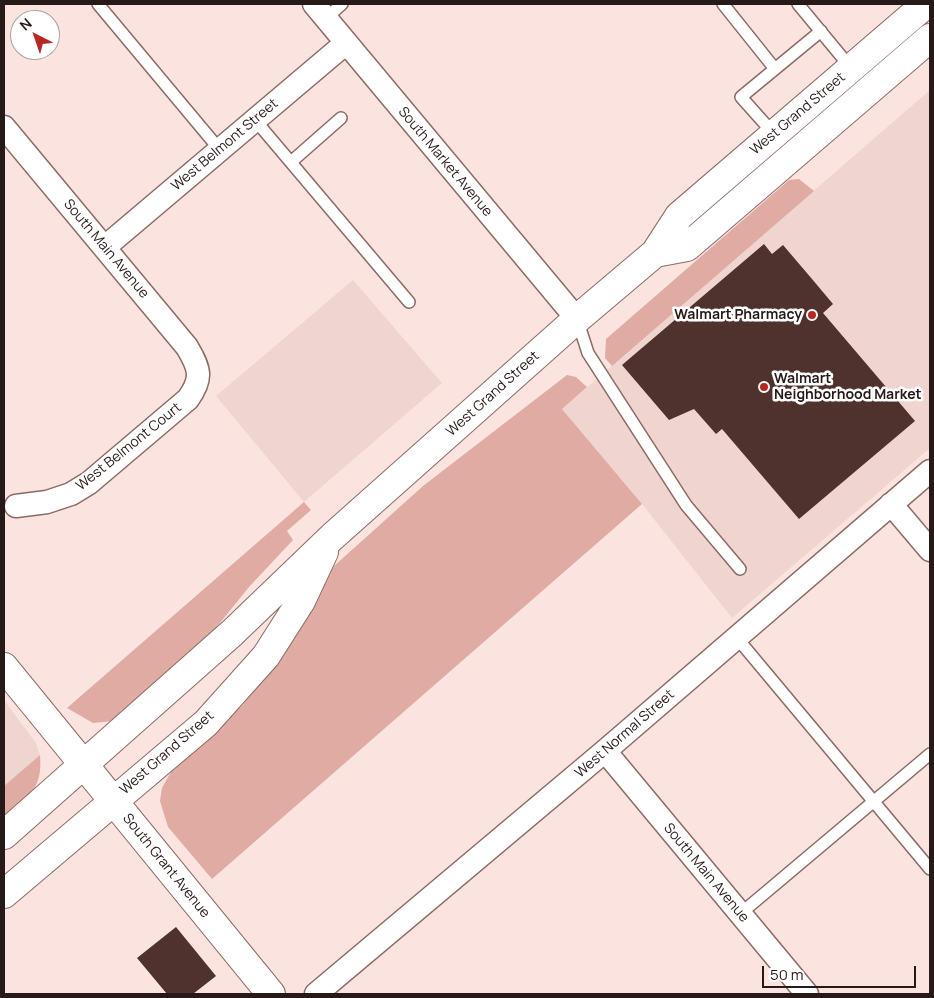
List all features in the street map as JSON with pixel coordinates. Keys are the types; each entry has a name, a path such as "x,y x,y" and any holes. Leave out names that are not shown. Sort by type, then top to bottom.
{"main road":[{"name":"West Grand Street","path":"4,834 84,766 232,633 332,537 577,319 655,253 679,216 852,69 918,6"},
{"name":"West Grand Street","path":"655,253 687,247 930,38"},
{"path":"895,68 924,63 930,58"},
{"name":"West Grand Street","path":"4,894 206,723 266,656 301,601 332,537"},
{"name":"South Grant Avenue","path":"5,672 271,994"}],"street":[{"name":"South Market Avenue","path":"327,8 346,43 577,319"},
{"name":"West Belmont Street","path":"104,247 346,43"},
{"name":"South Main Avenue","path":"5,130 187,347 196,362 199,377"},
{"name":"West Belmont Court","path":"16,506 47,502 70,494 89,483 188,399 195,389 199,377"},
{"name":"West Normal Street","path":"316,994 605,751 930,470"},
{"path":"892,504 930,550"},
{"name":"South Main Avenue","path":"605,751 807,994"}],"lane":[{"path":"98,4 220,150"},
{"path":"723,4 775,69"},
{"path":"798,4 852,69"},
{"path":"774,134 741,97 821,31"},
{"path":"291,162 341,118"},
{"path":"255,120 409,302"},
{"path":"577,319 588,353 686,505 740,569"},
{"path":"737,638 930,869"},
{"path":"740,914 930,754"}],"shaded area":[{"path":"930,90 930,448 732,618 642,504 562,409"},
{"path":"799,179 814,191 612,366 605,358 606,339 789,180"},
{"path":"353,280 442,383 304,502 216,396"},
{"path":"567,375 576,377 587,387 562,409 642,504 212,879 168,827 160,801 162,788 178,762 243,705 334,566 423,486"},
{"path":"304,502 311,510 287,531 293,540 249,587 190,660 113,721 93,723 67,708"},
{"path":"4,700 36,743 40,755 4,786"},
{"path":"40,755 39,776 32,792 4,818 4,786"}],"building":[{"name":"Walmart Neighborhood Market","path":"764,244 772,254 783,245 833,304 823,313 915,421 799,519 722,429 716,434 694,409 669,420 622,365"},
{"path":"176,927 216,976 193,994 167,994 137,958"}],"place":[{"name":"Walmart Pharmacy","path":"812,315"},
{"name":"Walmart Neighborhood Market","path":"764,387"}]}
